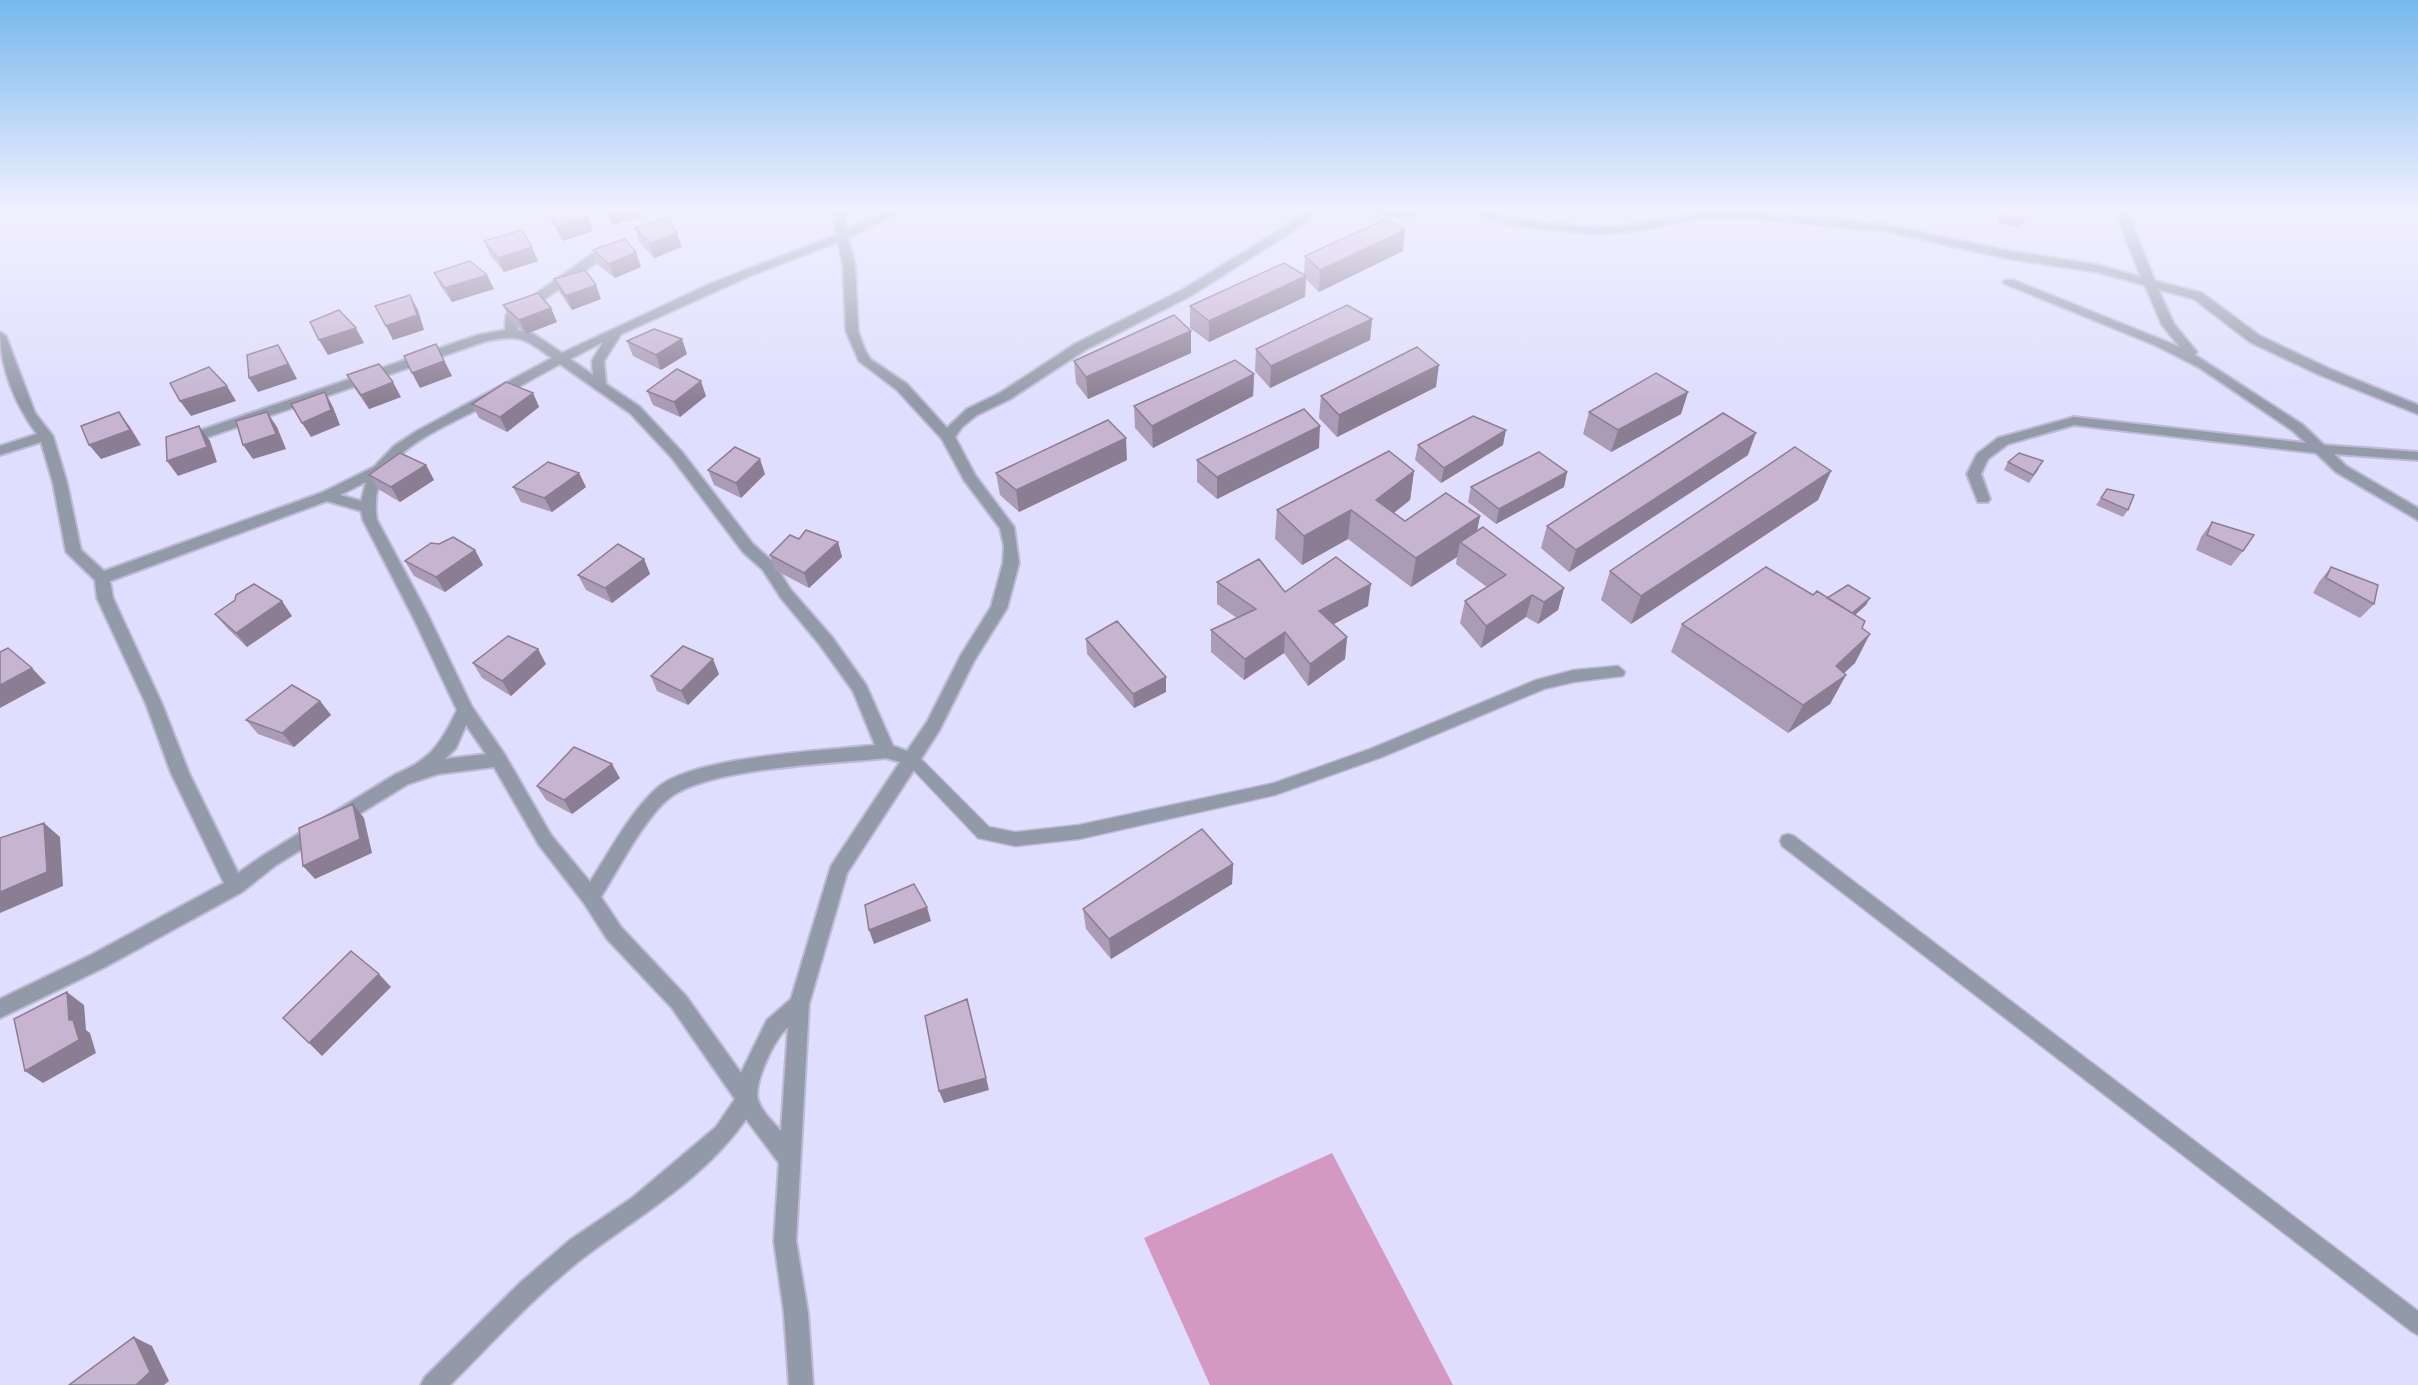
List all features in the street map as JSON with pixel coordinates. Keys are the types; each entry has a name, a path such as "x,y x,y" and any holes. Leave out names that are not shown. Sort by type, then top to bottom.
{"street":[{"path":"513,332 510,318 573,274"},
{"path":"748,274 706,290 563,359 402,448 380,470 371,488 367,508 370,520 420,615 465,710 499,760 545,840 591,897 614,933 679,1002 747,1099 758,1121 779,1144 789,1160"},
{"path":"801,1385 796,1313 785,1241 800,1004 838,871 933,726 957,677 999,608 1011,563 1011,546 1007,527 969,477 948,437 902,387 865,360 859,350 852,331 849,274"},
{"path":"948,437 957,424 972,412 1005,396 1080,347 1186,293 1217,274"},
{"path":"2117,274 2198,296 2255,339 2325,372 2418,410"},
{"path":"2145,274 2168,325 2179,340 2205,365"},
{"path":"2009,283 2162,343 2205,365 2298,428 2341,469 2418,514"},
{"path":"180,442 483,338 513,332 528,336 600,384 634,410 677,455 748,548 768,566 786,594 826,641 860,689 886,751"},
{"path":"600,384 598,361 615,333"},
{"path":"0,336 29,414 46,436 60,483 74,552 102,578 105,598 154,704 180,774 235,886"},
{"path":"1983,499 1974,474 1987,452 2012,438 2074,421 2319,448 2418,456"},
{"path":"0,451 46,436"},
{"path":"102,578 326,496 380,470"},
{"path":"326,496 367,508"},
{"path":"424,769 450,743 465,710"},
{"path":"591,897 642,817 664,792 685,781 723,769 886,751 911,759"},
{"path":"0,1009 98,961 235,886 270,860 350,812 380,790 424,769 499,760"},
{"path":"433,1385 474,1348 529,1290 578,1248 640,1206 714,1143 747,1099 750,1076 774,1026 800,1004"}],"lane":[{"path":"911,759 984,833 1015,838 1079,832 1275,789 1366,757 1541,684 1574,676 1618,672"},
{"path":"1788,841 2418,1324"}],"shaded area":[{"path":"1332,1153 1453,1385 1210,1385 1144,1238"}],"building":[{"path":"434,274 487,275 445,288"},
{"path":"572,274 588,274 596,285 566,296 554,279"},
{"path":"1261,274 1302,274 1306,276 1209,321 1190,306"},
{"path":"538,293 551,308 519,320 503,305"},
{"path":"410,295 417,315 386,326 375,306"},
{"path":"1347,305 1372,319 1271,366 1256,349"},
{"path":"339,310 356,328 319,340 310,322"},
{"path":"1174,315 1191,331 1086,377 1074,361"},
{"path":"654,329 682,339 656,355 627,341"},
{"path":"436,344 444,361 412,373 404,356"},
{"path":"278,345 288,364 249,378 247,355"},
{"path":"1417,347 1439,365 1339,415 1321,396"},
{"path":"1235,360 1254,374 1152,426 1134,406"},
{"path":"379,364 393,382 361,395 347,375"},
{"path":"209,367 227,386 180,401 170,383"},
{"path":"677,369 701,381 674,402 647,391"},
{"path":"1656,373 1688,392 1618,430 1589,412"},
{"path":"506,382 533,393 500,417 472,404"},
{"path":"325,392 331,410 302,423 291,404"},
{"path":"1304,409 1320,426 1217,477 1197,460"},
{"path":"119,412 130,430 89,445 81,426"},
{"path":"267,412 276,434 243,445 236,421"},
{"path":"1723,413 1756,433 1576,550 1547,526"},
{"path":"1473,416 1506,430 1444,468 1418,445"},
{"path":"1108,420 1126,438 1016,490 996,473"},
{"path":"199,426 207,447 167,461 166,437"},
{"path":"735,447 760,459 736,483 708,470"},
{"path":"1795,447 1831,471 1641,596 1610,571"},
{"path":"1389,451 1414,471 1376,500 1405,521 1446,493 1480,516 1416,558 1351,510 1304,536 1277,510"},
{"path":"1539,452 1567,472 1499,509 1471,487"},
{"path":"400,453 426,465 391,487 369,475"},
{"path":"2019,453 2043,461 2033,475 2008,462"},
{"path":"548,462 579,473 544,498 513,487"},
{"path":"2107,489 2134,495 2128,510 2101,498"},
{"path":"2212,522 2254,535 2243,551 2207,535"},
{"path":"1483,527 1564,588 1544,602 1532,595 1486,626 1465,601 1506,575 1460,542"},
{"path":"806,530 838,542 804,573 770,555 790,535 799,539"},
{"path":"453,537 475,550 436,577 405,561 431,543 439,544"},
{"path":"618,544 644,559 605,588 578,575"},
{"path":"1336,557 1371,584 1319,611 1347,637 1310,664 1285,632 1245,659 1211,630 1256,609 1217,582 1259,559 1285,592"},
{"path":"1766,567 1813,595 1817,591 1865,621 1862,628 1870,634 1836,666 1846,675 1803,705 1682,624"},
{"path":"2331,567 2378,585 2374,604 2326,578"},
{"path":"254,584 282,601 236,633 215,614 235,600 236,595"},
{"path":"1848,585 1870,598 1852,613 1827,598"},
{"path":"1117,621 1166,677 1133,694 1086,639"},
{"path":"508,636 538,649 502,681 473,663"},
{"path":"683,646 713,659 681,691 651,676"},
{"path":"8,648 32,668 0,685 0,652"},
{"path":"292,685 320,701 282,733 246,720"},
{"path":"574,747 612,764 564,800 537,786"},
{"path":"353,804 360,839 303,866 299,828"},
{"path":"44,823 47,872 0,892 0,838"},
{"path":"1202,829 1233,864 1109,939 1083,909"},
{"path":"914,884 927,907 869,930 865,905"},
{"path":"351,951 379,974 309,1043 283,1018"},
{"path":"67,992 69,1020 73,1020 79,1040 25,1071 14,1019"},
{"path":"967,999 986,1078 939,1091 925,1016"},
{"path":"134,1337 150,1372 136,1385 69,1385"}]}
